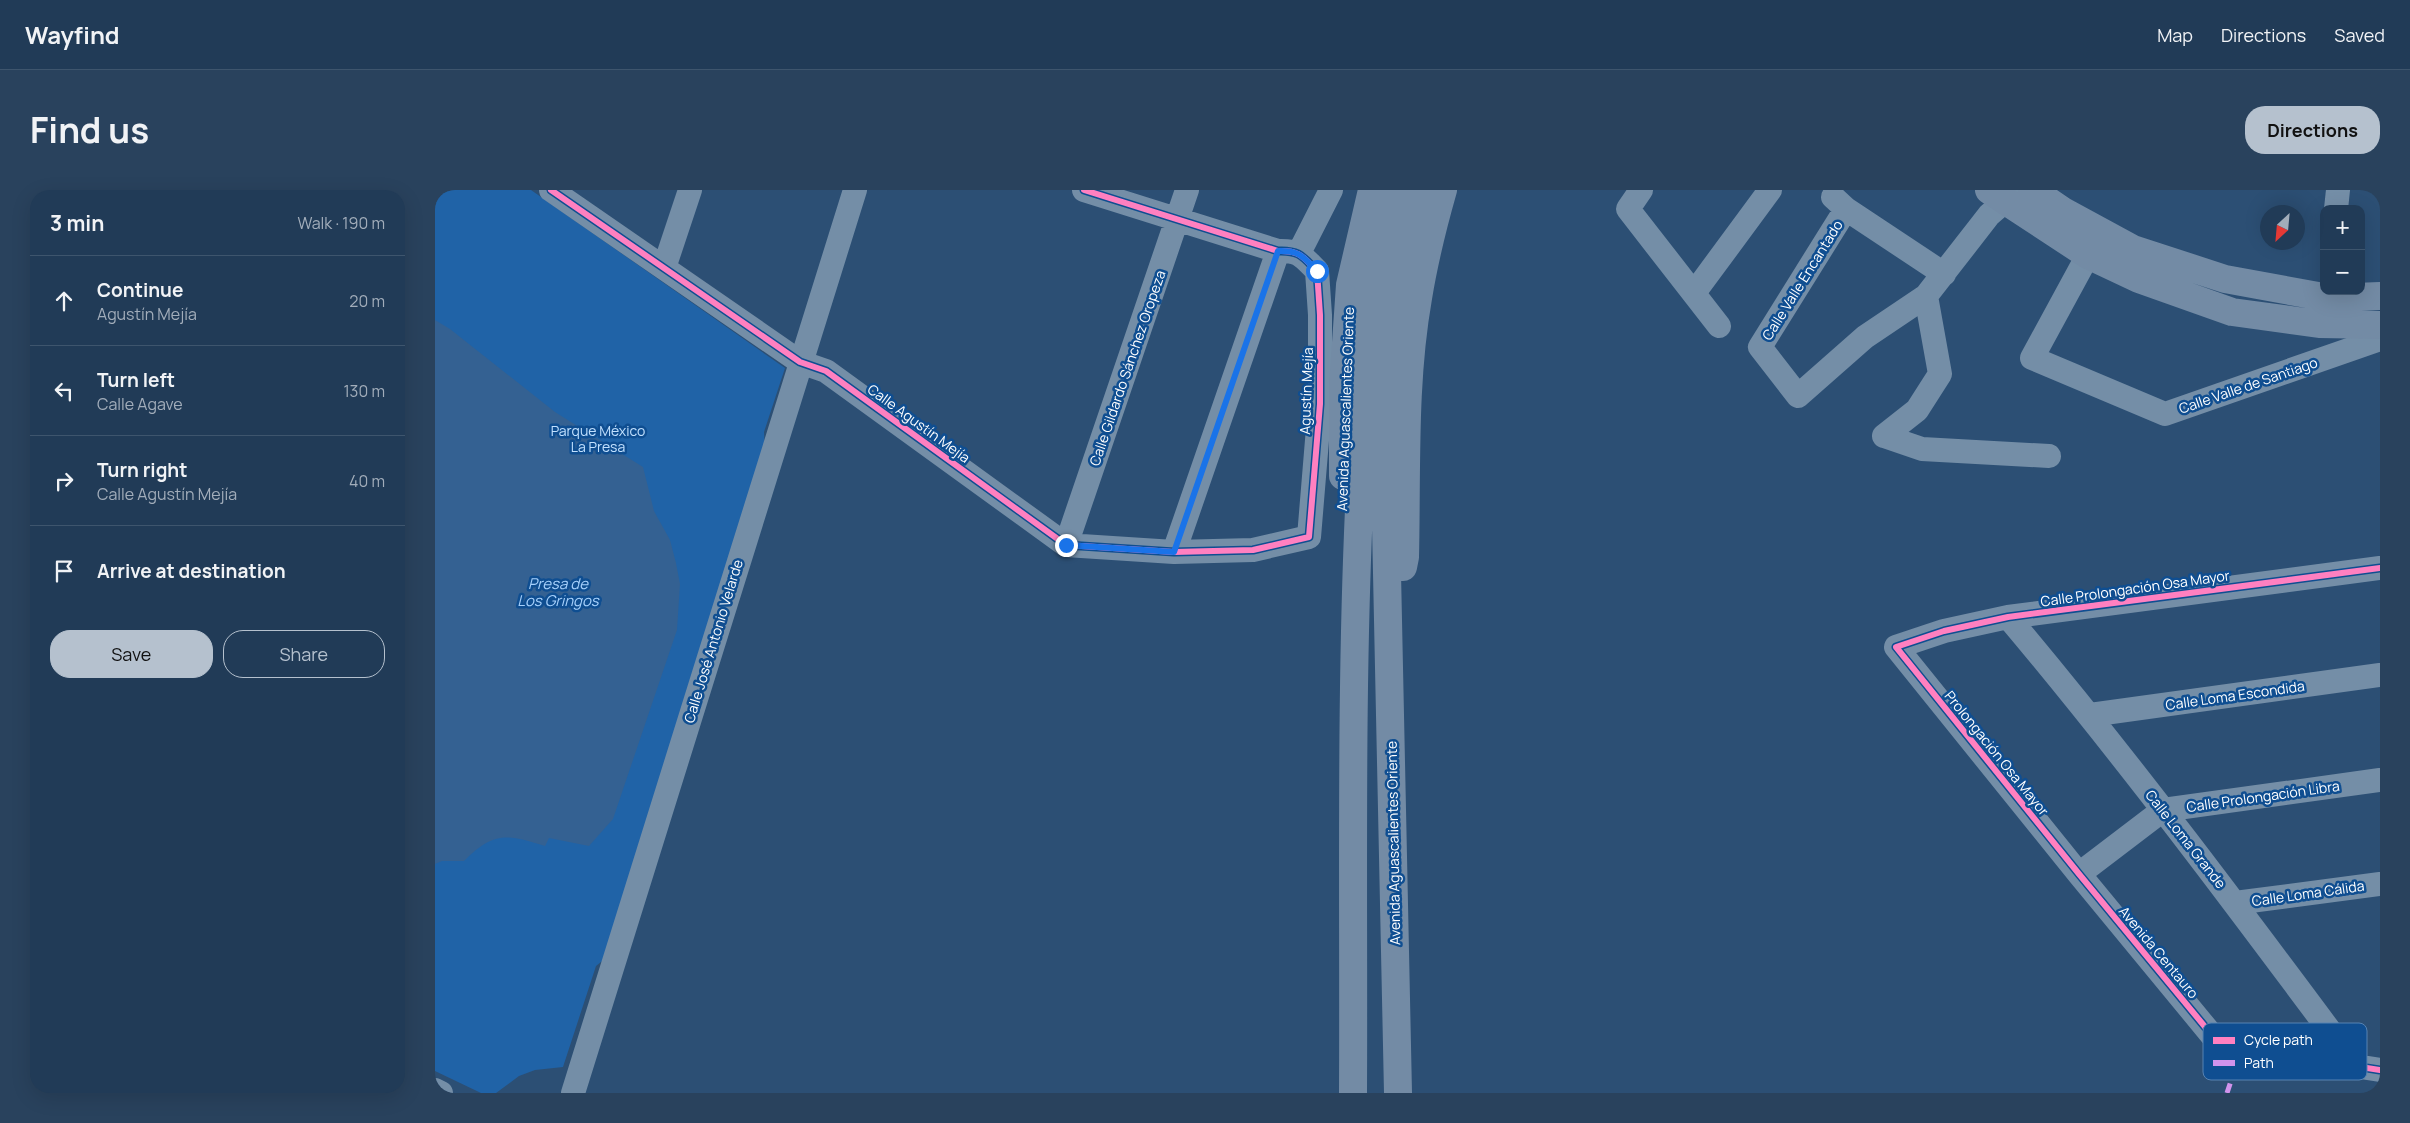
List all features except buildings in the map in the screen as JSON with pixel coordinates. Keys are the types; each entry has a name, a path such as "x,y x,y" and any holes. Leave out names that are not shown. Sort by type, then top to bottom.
{"main road":[{"name":"Avenida Aguascalientes Oriente","path":"1354,597 1340,568 1343,386 1350,285 1372,190"},
{"name":"Avenida Aguascalientes Oriente","path":"1353,1093 1354,597 1368,337 1377,265 1395,190"},
{"name":"Avenida Aguascalientes Oriente","path":"1398,1093 1384,431 1387,351 1397,272 1415,190"},
{"path":"1388,594 1399,581 1405,557 1408,399 1412,348 1418,299 1433,225 1443,190"},
{"path":"2032,190 2063,210 2133,249 2225,279 2320,293"},
{"path":"2005,194 2088,255 2139,279 2232,312 2319,324 2380,325"},
{"path":"2354,295 2380,296"}],"street":[{"name":"Calle Agustín Mejía","path":"551,190 800,362 826,371 1066,545"},
{"path":"664,268 689,190"},
{"name":"Calle José Antonio Velarde","path":"573,1093 855,190"},
{"path":"1084,190 1289,252"},
{"name":"Calle Gildardo Sánchez Oropeza","path":"1066,545 1187,190"},
{"path":"1066,545 1174,552 1289,252 1331,190"},
{"path":"1641,190 1627,209 1719,326"},
{"path":"1694,293 1770,190"},
{"path":"2336,205 2338,190"},
{"path":"2005,194 1926,296 1940,374 1917,410 1884,436 1923,449 2049,456"},
{"name":"Calle Valle Encantado","path":"1926,296 1865,337 1798,396 1760,347 1839,203 1944,274"},
{"name":"Agustín Mejía","path":"1174,552 1253,550 1309,537 1320,404 1320,315 1317,271 1289,252"},
{"name":"Calle Valle de Santiago","path":"2088,255 2032,358 2165,414 2380,339"},
{"name":"Calle Prolongación Osa Mayor","path":"1897,647 1944,631 2008,617 2380,568"},
{"name":"Calle Loma Grande","path":"2008,617 2090,715 2235,903 2324,1023"},
{"name":"Prolongación Osa Mayor","path":"1897,647 2079,874"},
{"name":"Calle Loma Escondida","path":"2090,715 2380,675"},
{"name":"Calle Prolongación Libra","path":"2079,874 2163,810 2380,780"},
{"name":"Avenida Centauro","path":"2079,874 2203,1024"},
{"name":"Calle Loma Cálida","path":"2235,903 2380,884"},
{"path":"2367,1068 2380,1070"},
{"path":"435,1090 441,1093"}],"green space":[{"name":"Parque México La Presa","path":"435,190 531,190 785,368 764,432 765,452 606,958 596,966 563,1067 535,1070 519,1076 496,1093 481,1093 435,1071"}],"water":[{"name":"Presa de Los Gringos","path":"435,320 450,329 555,412 643,467 654,511 670,540 680,584 677,630 613,819 589,846 549,838 545,846 521,839 501,838 484,844 464,861 442,861 435,864"}],"marked path":[{"path":"2227,1093 2231,1080"}],"cycle path":[{"path":"551,190 800,362 826,371 1066,545 1174,552 1253,550 1309,537 1320,404 1320,315 1317,271 1296,253 1278,251 1084,190"},
{"path":"2203,1024 1896,647 1944,631 2008,617 2380,568"},
{"path":"2367,1068 2380,1070"}],"route":[{"path":"1066,545 1174,552 1278,251 1291,250 1299,253 1317,271"}]}
